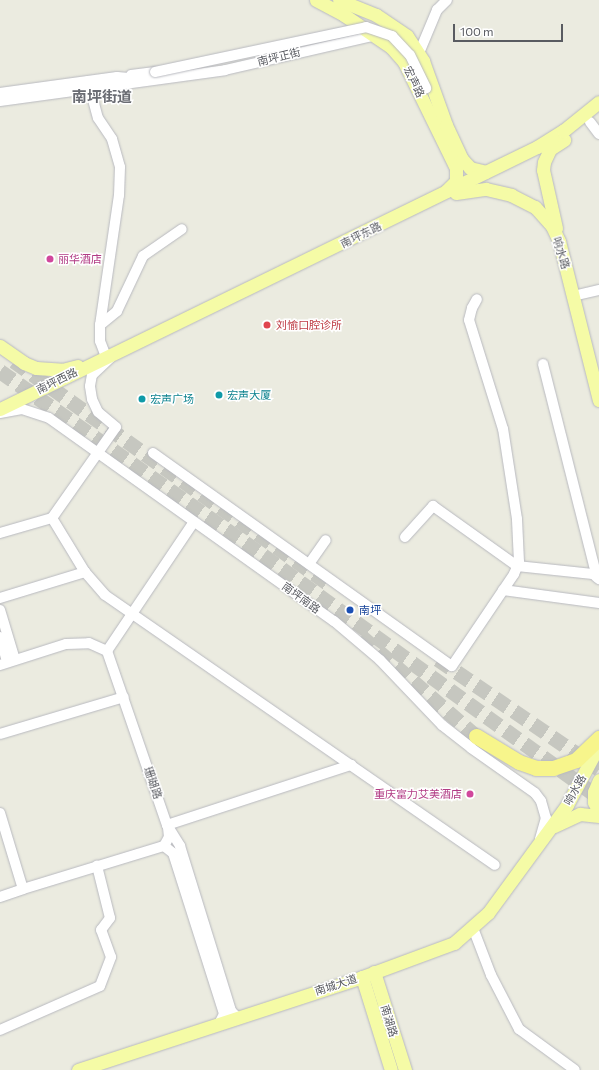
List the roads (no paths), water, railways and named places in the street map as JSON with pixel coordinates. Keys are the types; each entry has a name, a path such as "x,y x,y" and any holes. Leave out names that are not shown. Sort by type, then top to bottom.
{"highway":[{"path":"476,736 519,762 536,768 553,768 576,760 599,738"}],"main road":[{"name":"宏声路","path":"316,0 344,15 373,36 392,47 404,62 456,168 456,181 440,196"},
{"name":"宏声路","path":"340,0 376,15 400,30 419,53 446,125 466,164 486,172"},
{"name":"南坪东路","path":"541,151 599,102"},
{"name":"南坪东路","path":"111,356 440,196 486,172 550,149 594,118"},
{"path":"541,151 543,170 559,241"},
{"name":"响水路","path":"440,196 486,189 511,194 535,207 552,226 559,241 599,400"},
{"path":"0,346 24,363 48,370 78,366 111,356"},
{"name":"南坪西路","path":"0,409 111,356"},
{"name":"响水路","path":"547,833 567,805 599,745"},
{"path":"599,780 594,792 594,802 599,812"},
{"path":"547,833 559,822 580,814 599,816"},
{"name":"南城大道","path":"78,1070 362,977 454,943 473,928 488,912 547,833"},
{"name":"南湖路","path":"374,972 405,1070"},
{"path":"362,977 391,1070"}],"street":[{"path":"419,53 437,10 447,0"},
{"path":"156,76 366,27 392,36 410,55 446,125"},
{"name":"南坪正街","path":"0,93 89,86 118,77 156,76 225,70 400,30"},
{"name":"南坪正街","path":"0,101 156,76"},
{"path":"0,533 52,518 116,427 98,412 92,399 90,386 92,375 111,356 100,341 100,325 119,195 120,167 112,139 98,118 89,86"},
{"path":"594,118 599,134"},
{"path":"100,325 117,311 143,256 182,230"},
{"path":"573,296 599,290"},
{"path":"153,453 452,666 503,590 517,566 517,520 503,429 469,320 472,308 477,299"},
{"path":"543,364 598,578"},
{"name":"南坪南路","path":"0,414 22,409 42,414 334,622 380,660 459,738 522,782 541,801 546,818 539,843"},
{"path":"405,537 433,506 517,566 593,574 598,578"},
{"path":"52,518 85,572 105,595 134,613 495,865"},
{"path":"7,662 66,644 89,644 106,651 134,613 193,523"},
{"path":"309,564 326,540"},
{"path":"0,598 85,572"},
{"path":"503,590 599,603"},
{"path":"0,610 7,662"},
{"path":"0,637 7,662"},
{"name":"珊瑚路","path":"106,651 124,697 167,825 180,846 231,1011 238,1018"},
{"path":"0,734 124,697"},
{"path":"0,897 164,846 168,837 167,825 351,764"},
{"path":"0,813 23,889"},
{"path":"164,846 173,853 224,1014 219,1024"},
{"path":"0,1030 100,986 111,957 101,930 110,918 97,866"},
{"path":"473,928 491,975 520,1029 575,1070"}],"tunnel":[{"path":"14,361 328,583"},
{"path":"0,371 263,555 599,797"},
{"path":"361,636 476,736"},
{"path":"438,659 599,769"}],"place":[{"name":"丽华酒店","path":"50,259"},
{"name":"刘愉口腔诊所","path":"267,325"},
{"name":"宏声大厦","path":"219,395"},
{"name":"宏声广场","path":"142,399"},
{"name":"南坪","path":"350,610"},
{"name":"重庆富力艾美酒店","path":"470,794"}],"district":[{"name":"南坪街道","path":"102,97"}]}
